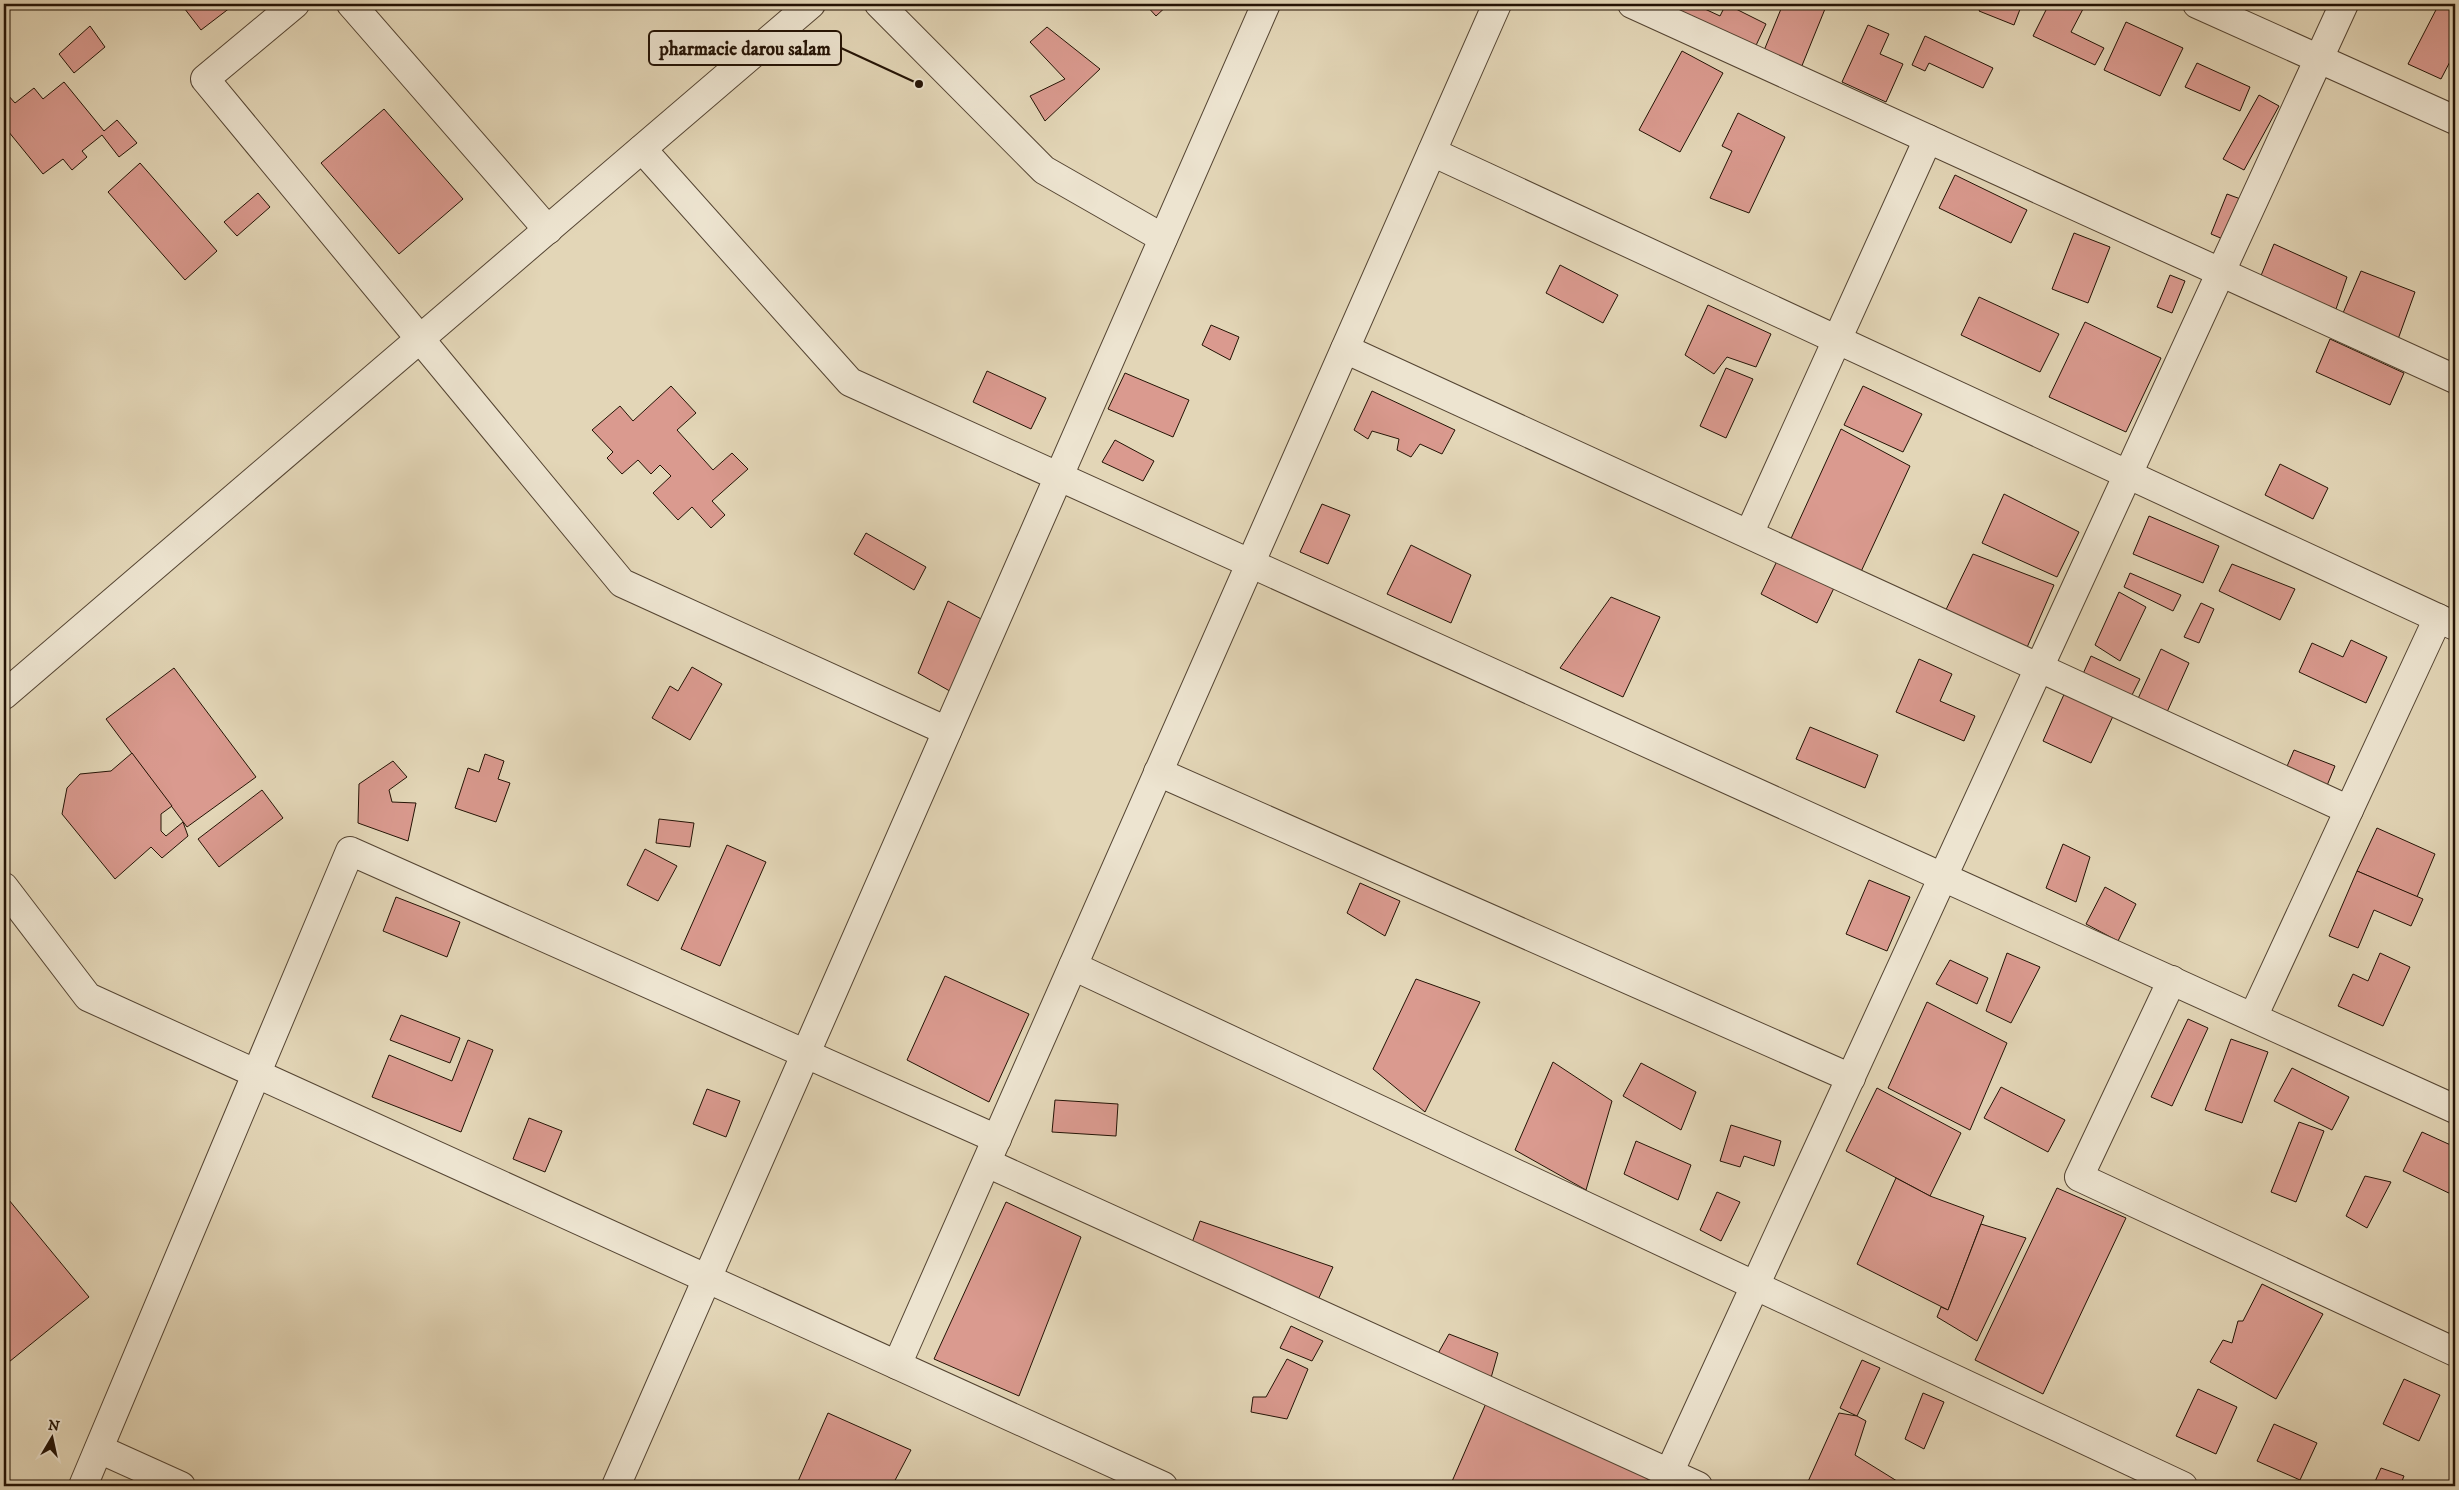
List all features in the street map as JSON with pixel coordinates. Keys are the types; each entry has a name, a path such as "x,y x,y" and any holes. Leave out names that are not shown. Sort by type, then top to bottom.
{"street":[{"path":"295,4 205,79 622,583 947,731"},
{"path":"351,4 548,230"},
{"path":"4,695 811,4"},
{"path":"879,4 1044,170 1163,238"},
{"path":"616,1486 1266,4"},
{"path":"897,1365 1497,4"},
{"path":"1632,4 2455,379"},
{"path":"2197,4 2455,120"},
{"path":"1666,1480 2344,4"},
{"path":"1749,534 1928,139"},
{"path":"642,149 850,382 2455,1109"},
{"path":"1432,152 2447,622 2349,810 2253,1017"},
{"path":"1344,349 2349,810"},
{"path":"1158,772 1851,1078"},
{"path":"83,1486 350,851 806,1054 992,1151 1666,1480 1698,1486"},
{"path":"4,886 88,997 1163,1486"},
{"path":"1073,966 2183,1486"},
{"path":"2172,980 2079,1177 2455,1352"},
{"path":"99,1449 181,1486"}],"building":[{"path":"181,4 235,4 201,30"},
{"path":"1145,4 1169,4 1156,16"},
{"path":"1647,4 1694,4 1720,16 1726,4 1766,24 1752,54"},
{"path":"1783,4 1827,4 1801,68 1763,53"},
{"path":"1982,4 2022,4 2014,25 1979,11"},
{"path":"2049,4 2073,4 2083,9 2071,32 2104,48 2095,65 2033,36"},
{"path":"2439,4 2455,4 2455,52 2441,79 2408,64"},
{"path":"2126,22 2183,48 2160,96 2104,70"},
{"path":"1868,25 1889,34 1880,54 1903,64 1886,102 1842,82"},
{"path":"90,26 105,47 74,73 59,54"},
{"path":"1047,27 1100,69 1045,121 1030,96 1065,79 1030,42"},
{"path":"1925,36 1993,68 1983,88 1929,63 1925,71 1912,65"},
{"path":"1682,51 1723,73 1680,152 1639,130"},
{"path":"2197,63 2250,87 2240,111 2185,87"},
{"path":"64,82 104,131 117,120 137,143 119,157 102,135 82,151 87,157 72,170 63,159 43,174 8,131 4,134 4,97 7,94 15,103 34,88 43,99"},
{"path":"2259,95 2279,106 2244,170 2223,159"},
{"path":"384,109 463,199 399,254 321,163"},
{"path":"1738,113 1785,137 1749,213 1710,198 1732,151 1722,146"},
{"path":"140,163 217,251 185,280 108,192"},
{"path":"1955,175 2027,210 2011,243 1939,208"},
{"path":"258,193 270,207 237,236 224,222"},
{"path":"2227,194 2246,201 2230,242 2211,234"},
{"path":"2074,233 2110,247 2088,303 2052,289"},
{"path":"2274,244 2347,277 2336,309 2260,278"},
{"path":"1560,265 1618,295 1603,323 1546,293"},
{"path":"2361,271 2415,292 2397,342 2343,313"},
{"path":"2170,275 2185,281 2172,313 2157,307"},
{"path":"1979,297 2059,334 2040,372 1961,335"},
{"path":"1708,305 1771,334 1756,367 1727,357 1714,374 1685,355"},
{"path":"2085,322 2161,358 2126,432 2049,397"},
{"path":"1211,325 1239,337 1230,360 1202,345"},
{"path":"2330,339 2404,373 2390,405 2316,372"},
{"path":"1726,368 1753,379 1726,438 1700,426"},
{"path":"987,371 1046,398 1031,429 973,402"},
{"path":"1125,373 1189,400 1173,437 1108,409"},
{"path":"671,386 696,413 677,430 713,470 732,453 748,469 712,501 725,515 711,528 692,507 678,520 653,493 671,476 660,465 651,474 638,460 622,474 607,458 613,452 592,430 620,406 633,421"},
{"path":"1863,386 1922,414 1903,452 1844,425"},
{"path":"1372,391 1455,430 1442,454 1420,444 1411,457 1397,450 1399,439 1372,431 1368,439 1354,430"},
{"path":"1841,429 1910,466 1859,576 1788,545"},
{"path":"1115,440 1154,461 1143,481 1102,462"},
{"path":"2280,464 2328,488 2313,519 2265,495"},
{"path":"2004,494 2079,532 2057,577 1982,543"},
{"path":"1322,504 1350,515 1328,564 1300,552"},
{"path":"2149,516 2219,546 2203,583 2133,554"},
{"path":"866,533 926,567 914,590 854,554"},
{"path":"1411,545 1471,575 1451,623 1387,594"},
{"path":"1973,554 2054,585 2022,659 1940,622"},
{"path":"1777,561 1834,588 1817,623 1761,594"},
{"path":"2232,564 2295,589 2280,620 2219,591"},
{"path":"2130,573 2181,595 2173,611 2124,587"},
{"path":"2119,592 2146,607 2120,661 2095,645"},
{"path":"1611,597 1660,617 1623,697 1560,668"},
{"path":"948,601 983,620 955,694 918,673"},
{"path":"2201,603 2214,609 2199,643 2184,637"},
{"path":"2351,640 2387,657 2366,703 2299,672 2312,643 2343,657"},
{"path":"2161,649 2189,663 2163,721 2135,705"},
{"path":"2091,656 2140,679 2126,707 2078,685"},
{"path":"1919,659 1952,674 1940,701 1975,716 1964,741 1896,712"},
{"path":"692,667 722,684 690,740 652,718 670,686 678,691"},
{"path":"174,668 256,777 187,827 106,719"},
{"path":"2066,690 2115,712 2091,763 2043,741"},
{"path":"1810,727 1878,755 1865,788 1796,759"},
{"path":"2294,750 2335,766 2326,788 2285,771"},
{"path":"132,753 172,806 161,814 161,831 166,836 183,822 188,836 162,858 151,847 115,879 62,814 67,788 80,774 111,771"},
{"path":"485,754 504,761 498,779 510,783 496,822 455,808 468,768 479,772"},
{"path":"393,761 407,777 389,790 392,802 416,803 408,841 358,823 359,784"},
{"path":"262,790 283,818 219,867 198,839"},
{"path":"659,819 694,823 690,847 656,843"},
{"path":"2377,828 2435,854 2417,897 2357,871"},
{"path":"2063,844 2090,857 2076,902 2046,888"},
{"path":"727,845 766,862 720,966 681,949"},
{"path":"645,849 677,866 658,901 627,885"},
{"path":"2357,871 2423,899 2411,926 2374,910 2358,948 2329,936"},
{"path":"1869,880 1910,897 1887,951 1846,934"},
{"path":"1360,883 1400,901 1385,936 1347,913"},
{"path":"2105,887 2136,904 2118,941 2086,924"},
{"path":"396,897 460,922 447,957 383,931"},
{"path":"2007,953 2040,967 2011,1023 1986,1011"},
{"path":"2380,953 2410,967 2383,1026 2338,1006 2353,974 2368,981"},
{"path":"1950,960 1988,978 1977,1004 1936,984"},
{"path":"945,976 1029,1014 989,1102 907,1060"},
{"path":"1416,979 1480,1002 1425,1112 1373,1069"},
{"path":"1927,1002 2007,1043 1970,1130 1888,1088"},
{"path":"401,1015 460,1038 450,1063 390,1040"},
{"path":"2188,1019 2208,1028 2172,1106 2151,1097"},
{"path":"2231,1039 2268,1052 2242,1123 2205,1110"},
{"path":"468,1040 493,1050 461,1132 372,1097 389,1055 452,1081"},
{"path":"1553,1062 1612,1101 1586,1190 1515,1150"},
{"path":"1641,1063 1696,1092 1681,1130 1623,1096"},
{"path":"2292,1068 2349,1097 2332,1130 2274,1101"},
{"path":"2001,1087 2065,1120 2048,1152 1984,1118"},
{"path":"1877,1088 1961,1133 1930,1196 1846,1151"},
{"path":"707,1089 740,1101 726,1137 693,1124"},
{"path":"1055,1100 1118,1104 1116,1136 1052,1132"},
{"path":"529,1118 562,1131 545,1172 513,1159"},
{"path":"2299,1122 2324,1131 2296,1202 2271,1192"},
{"path":"1731,1125 1781,1141 1774,1166 1744,1156 1740,1167 1720,1161"},
{"path":"2422,1132 2455,1147 2455,1196 2403,1171"},
{"path":"1636,1141 1691,1165 1678,1200 1624,1174"},
{"path":"2365,1176 2391,1182 2367,1228 2346,1216"},
{"path":"1896,1178 1930,1196 1984,1216 1948,1310 1857,1264"},
{"path":"2057,1188 2126,1218 2043,1394 1975,1360"},
{"path":"1717,1192 1740,1202 1721,1241 1700,1230"},
{"path":"4,1194 89,1297 4,1366"},
{"path":"1006,1202 1081,1237 1019,1396 934,1359"},
{"path":"1200,1221 1333,1267 1317,1302 1190,1248"},
{"path":"1981,1224 2026,1238 1977,1341 1937,1317 1941,1307 1948,1310"},
{"path":"2262,1284 2323,1314 2276,1399 2210,1362 2223,1340 2232,1343 2238,1321 2243,1321"},
{"path":"1291,1326 1323,1341 1312,1361 1280,1348"},
{"path":"1449,1334 1498,1353 1489,1385 1436,1357"},
{"path":"1287,1359 1308,1369 1287,1419 1251,1412 1253,1397 1266,1397"},
{"path":"1862,1360 1880,1368 1857,1416 1840,1408"},
{"path":"2404,1379 2440,1395 2419,1441 2383,1424"},
{"path":"2198,1389 2237,1407 2216,1454 2176,1436"},
{"path":"1923,1393 1944,1402 1924,1449 1905,1439"},
{"path":"1487,1401 1651,1473 1645,1486 1450,1486"},
{"path":"828,1413 911,1450 892,1486 796,1486"},
{"path":"1839,1413 1857,1416 1866,1421 1855,1455 1905,1486 1806,1486"},
{"path":"2274,1424 2317,1443 2300,1480 2257,1461"},
{"path":"2381,1468 2404,1476 2400,1486 2373,1486"}],"place":[{"name":"pharmacie darou salam","path":"919,84"}]}
